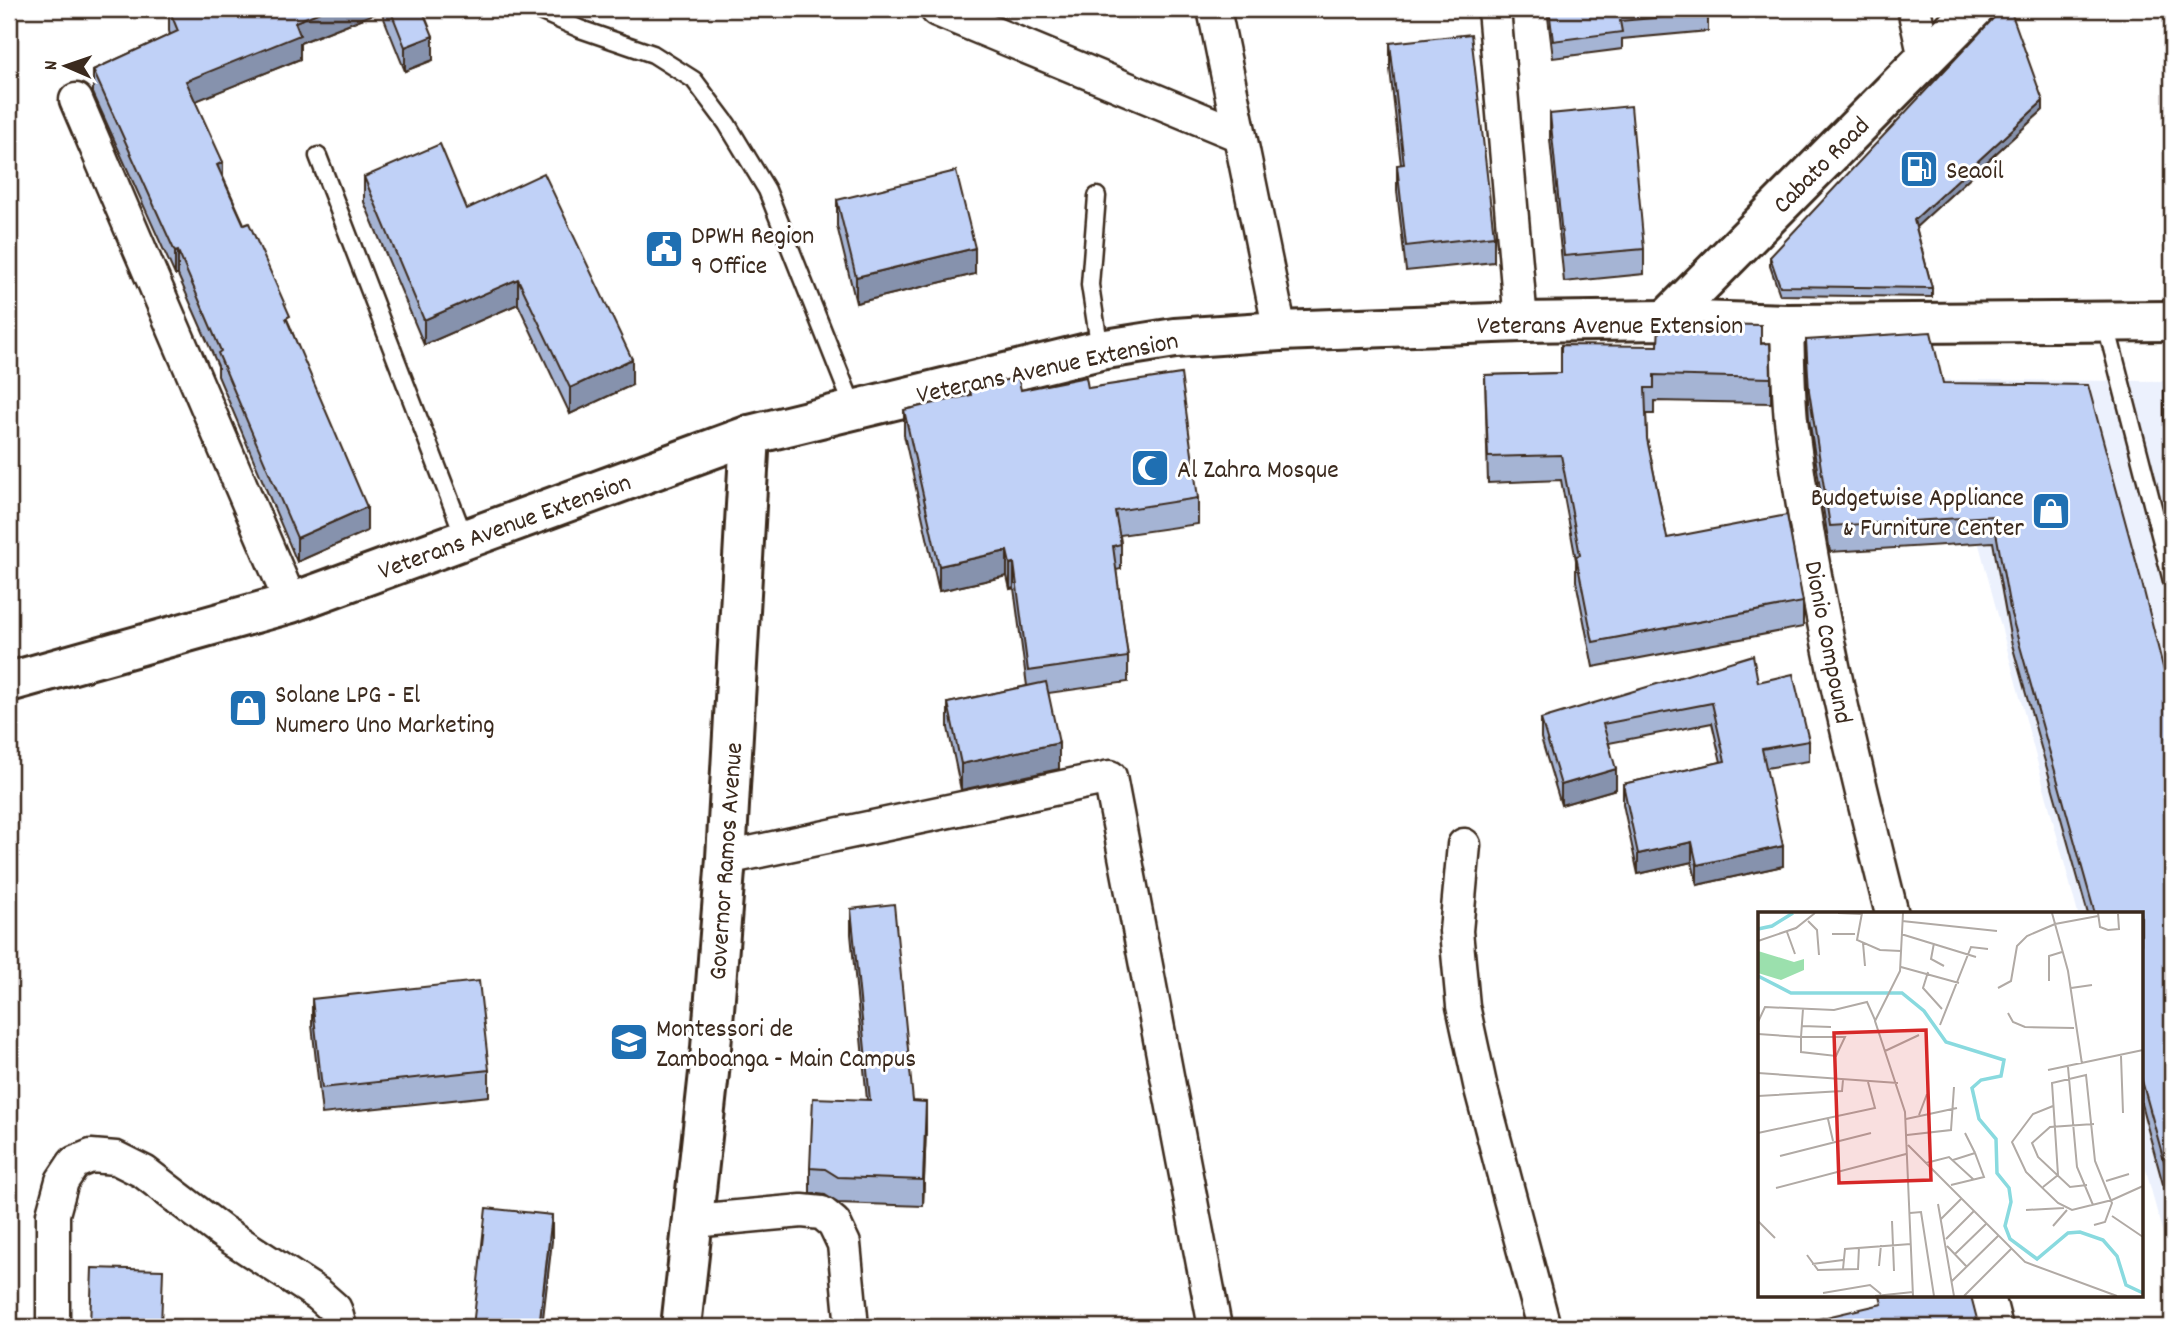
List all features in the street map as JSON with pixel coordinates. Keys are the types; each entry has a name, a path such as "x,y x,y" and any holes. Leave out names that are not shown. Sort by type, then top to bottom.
{"main road":[{"name":"Cabato Road","path":"1666,320 1974,9"},
{"name":"Veterans Avenue Extension","path":"9,682 291,603 750,435 1100,350 1175,338 1280,331 1521,322 1666,320 1787,324 2172,321"},
{"name":"Governor Ramos Avenue","path":"681,1327 709,1073 726,858 750,435"}],"street":[{"path":"1214,9 1280,331"},
{"path":"1494,9 1521,322"},
{"path":"1914,9 1925,58"},
{"path":"937,10 1239,135"},
{"path":"76,100 291,603"},
{"name":"Dionio Compound","path":"1787,324 1791,417 1803,505 1845,721 1892,912"},
{"path":"726,858 1110,776 1215,1327"},
{"path":"1464,845 1456,931 1463,1006 1481,1089 1544,1327"},
{"path":"53,1327 53,1214 62,1181 74,1163 91,1156 116,1158 144,1172 221,1231 318,1294 335,1309 340,1327"},
{"path":"693,1220 802,1211 822,1213 834,1223 844,1244 852,1327"},
{"path":"1989,1298 1996,1327"}],"lane":[{"path":"535,9 556,13 580,29 653,54 694,80 727,124 767,190 854,409"},
{"path":"318,156 465,539"},
{"path":"1097,196 1090,285 1100,350"},
{"path":"2105,321 2172,581"}],"shaded area":[{"path":"1935,380 2172,381 2172,1269 2142,1155 2142,912 2077,912"}],"building":[{"path":"169,9 327,9 295,22 300,35 186,81 223,162 217,165 244,225 249,223 290,316 286,318 367,507 297,538 218,353 221,351 178,251 175,252 93,70 178,31"},
{"path":"390,9 422,9 433,36 405,47"},
{"path":"1549,9 1708,9 1708,13 1620,21 1622,32 1553,41"},
{"name":"Seaoil","path":"2002,9 2010,9 2043,101 1914,220 1932,288 1780,286 1770,257"},
{"path":"1471,34 1494,236 1406,246 1397,165 1404,164 1390,43"},
{"path":"1631,106 1644,249 1564,256 1550,114"},
{"path":"440,144 467,209 544,173 632,359 570,388 518,279 424,320 364,177"},
{"path":"956,171 975,248 856,277 837,200"},
{"path":"1659,323 1761,325 1761,344 1770,343 1771,378 1654,375 1654,388 1645,388 1647,439 1667,538 1787,515 1803,602 1593,642 1576,556 1580,555 1561,455 1488,457 1485,375 1561,373 1561,345 1658,346"},
{"path":"1931,332 1943,383 2088,385 2172,703 2172,1190 2142,1081 2142,912 2094,912 2011,614 1993,516 1830,526 1809,391 1806,340"},
{"path":"1181,374 1198,498 1115,511 1121,544 1113,546 1128,657 1028,671 1014,563 1010,564 1007,551 939,566 904,410 971,395 970,389 1018,377 1021,390 1086,377 1088,388"},
{"path":"2164,390 2172,390 2172,424"},
{"path":"1753,655 1758,682 1793,674 1809,741 1762,749 1783,846 1697,865 1692,842 1638,854 1623,784 1725,761 1712,703 1603,724 1616,769 1561,785 1541,719"},
{"path":"1046,682 1059,743 961,764 948,703"},
{"path":"894,904 913,1101 926,1102 923,1180 838,1177 825,1169 810,1168 813,1098 870,1100 851,909"},
{"path":"479,981 489,1070 322,1088 312,999"},
{"path":"486,1208 552,1215 539,1327 473,1327"},
{"path":"92,1268 163,1270 161,1327 90,1327"},
{"path":"1880,1298 1972,1298 1979,1327 1784,1327 1882,1304"},
{"path":"1349,1321 1350,1327 1321,1327"}],"place":[{"name":"Seaoil","path":"1919,169"},
{"name":"DPWH Region 9 Office","path":"664,249"},
{"name":"Al Zahra Mosque","path":"1150,468"},
{"name":"Budgetwise Appliance & Furniture Center","path":"2051,511"},
{"name":"Solane LPG - El Numero Uno Marketing","path":"248,708"},
{"name":"Montessori de Zamboanga - Main Campus","path":"629,1042"}]}
